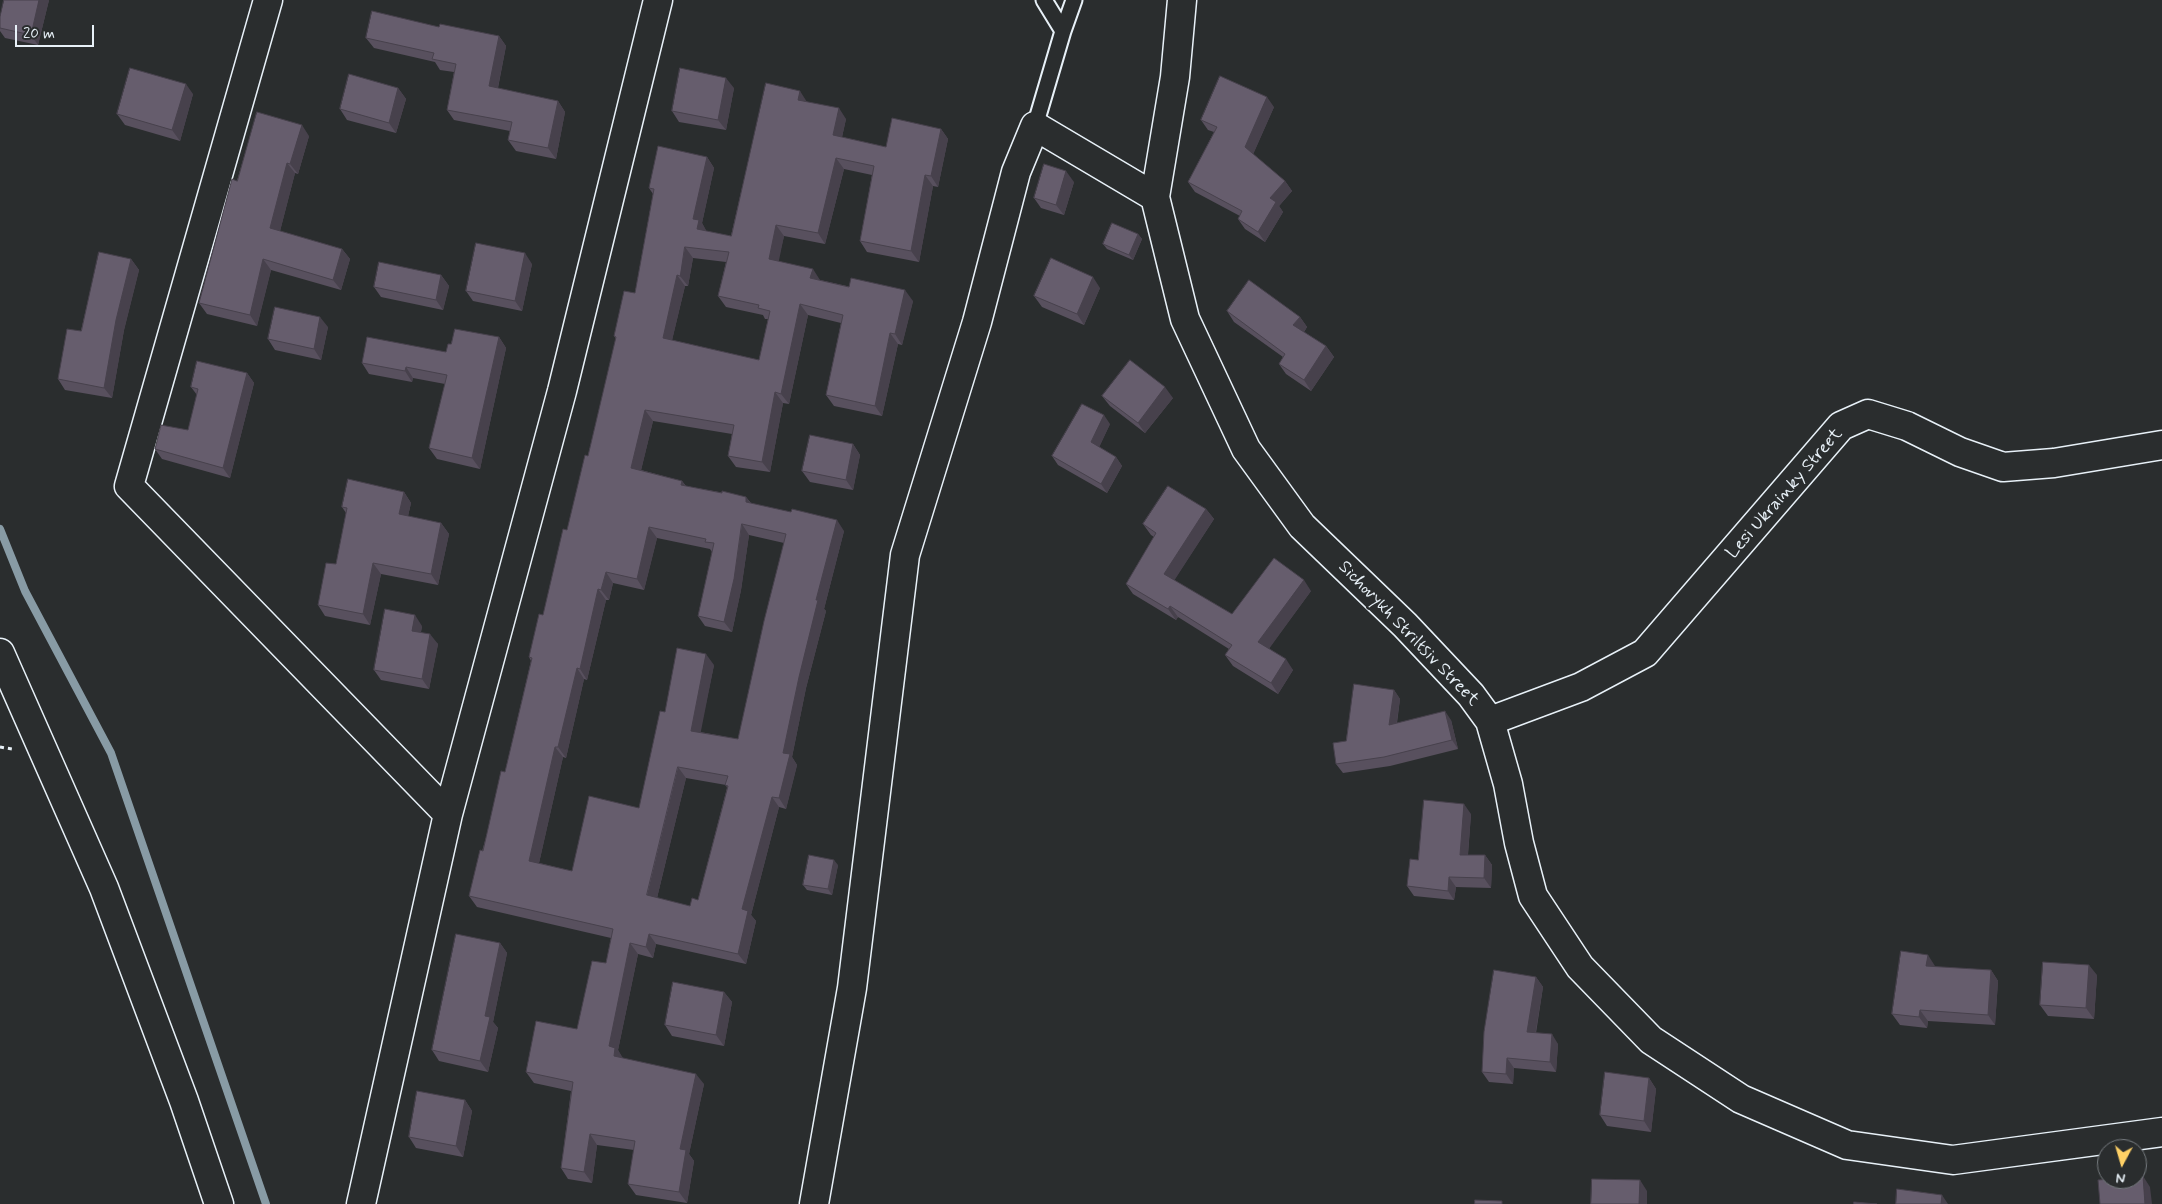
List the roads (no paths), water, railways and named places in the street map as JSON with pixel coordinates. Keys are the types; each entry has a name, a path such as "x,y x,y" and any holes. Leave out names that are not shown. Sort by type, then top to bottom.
{"street":[{"path":"268,0 129,486 448,814"},
{"path":"361,1204 448,814 562,391 658,0"},
{"name":"Sichovykh Striltsiv Street","path":"1182,0 1175,77 1155,197 1185,319 1246,448 1302,526 1405,625 1471,696 1490,721 1508,784 1519,843 1533,896 1580,967 1651,1040 1742,1099 1847,1145 1953,1160 2162,1132"},
{"path":"814,1204 852,988 905,555 977,322 1016,172 1035,126 1155,197"},
{"name":"Lesi Ukrainky Street","path":"1490,721 1581,687 1646,653 1841,426 1868,414 1906,426 1960,452 2003,466 2054,463 2162,445"},
{"path":"0,653 104,888 184,1101 219,1204"}],"lane":[{"path":"1044,0 1063,31"},
{"path":"1035,126 1074,0"}],"waterway":[{"path":"0,529 25,591 111,753 266,1204"}]}
